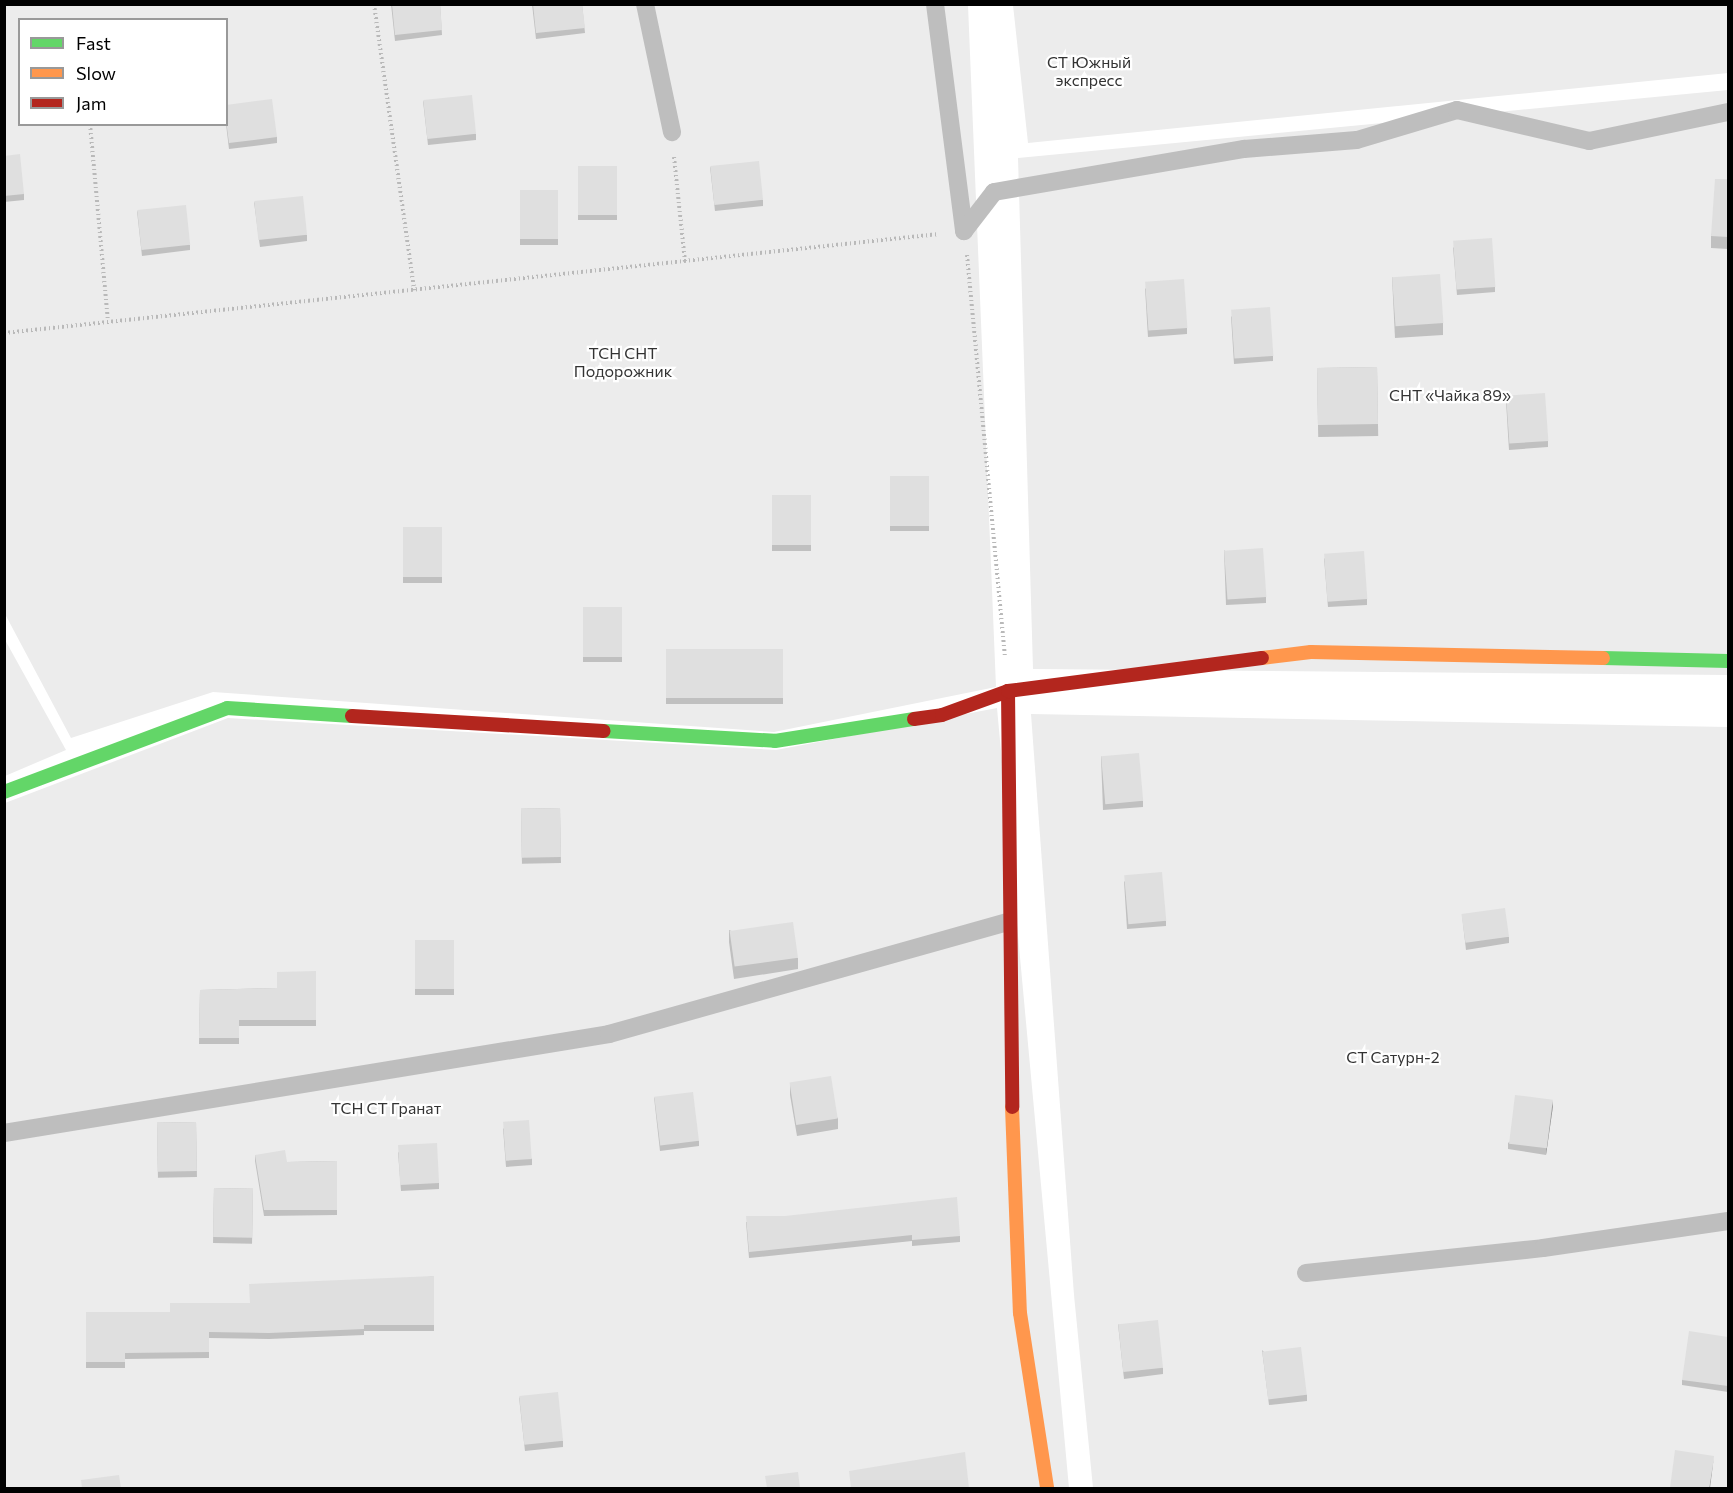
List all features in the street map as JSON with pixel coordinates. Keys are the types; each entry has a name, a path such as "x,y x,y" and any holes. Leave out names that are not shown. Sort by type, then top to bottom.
{"street":[{"path":"4,792 227,708 775,741 942,715 1008,691 1311,652 1728,662"},
{"path":"1008,691 1008,922 1020,1312 1047,1488"}],"lane":[{"path":"645,4 672,132"},
{"path":"935,4 964,231"},
{"path":"964,231 994,192 1244,149 1357,140 1457,110 1589,141 1728,112"},
{"path":"4,1133 609,1034 1008,922"},
{"path":"1306,1273 1543,1248 1728,1221"}],"path":[{"path":"374,4 414,290"},
{"path":"90,126 108,320"},
{"path":"672,132 685,261"},
{"path":"4,333 108,320 414,290 964,231 1008,691"}],"green space":[{"name":"ТСН СНТ Подорожник","path":"4,5 968,5 996,687 774,732 213,692 71,738 5,614"},
{"name":"СТ Южный экспресс","path":"1013,5 1728,5 1728,73 1028,143"},
{"name":"СНТ «Чайка 89»","path":"1728,90 1728,675 1033,669 1018,158"},
{"path":"4,638 66,750 5,776 4,776"},
{"name":"ТСН СТ Гранат","path":"997,708 1069,1488 5,1488 5,803 228,718 776,750"},
{"name":"СТ Сатурн-2","path":"1031,714 1728,727 1728,1488 1093,1488 1074,1295"}],"building":[{"path":"392,4 440,4 442,30 395,35"},
{"path":"533,4 582,4 585,28 536,33"},
{"path":"472,95 476,134 427,139 423,100"},
{"path":"272,99 277,137 229,143 228,105"},
{"path":"20,154 24,194 4,196 4,156"},
{"path":"759,161 763,200 714,205 710,166"},
{"path":"578,166 617,166 617,215 578,215"},
{"path":"1715,179 1728,179 1728,237 1711,236"},
{"path":"520,190 558,190 558,239 520,239"},
{"path":"303,196 307,235 258,240 254,201"},
{"path":"186,205 190,245 141,250 137,210"},
{"path":"1492,238 1495,287 1457,290 1453,241"},
{"path":"1440,274 1443,323 1396,326 1392,277"},
{"path":"1184,279 1187,328 1149,331 1145,282"},
{"path":"1270,307 1273,356 1235,359 1231,310"},
{"path":"1377,367 1378,424 1318,425 1317,368"},
{"path":"1545,393 1548,441 1509,444 1506,396"},
{"path":"890,476 929,476 929,526 890,526"},
{"path":"772,495 811,495 811,545 772,545"},
{"path":"403,527 442,527 442,577 403,577"},
{"path":"1263,548 1266,597 1228,600 1224,551"},
{"path":"1364,551 1367,599 1327,602 1324,554"},
{"path":"583,607 622,607 622,657 583,657"},
{"path":"666,649 783,649 783,698 666,698"},
{"path":"1139,753 1143,801 1105,804 1101,756"},
{"path":"560,808 561,857 522,858 521,809"},
{"path":"1162,872 1166,921 1128,924 1124,875"},
{"path":"1505,908 1509,937 1465,943 1461,914"},
{"path":"793,922 798,958 735,967 730,931"},
{"path":"415,940 454,940 454,989 415,989"},
{"path":"316,971 316,1020 239,1020 239,1038 199,1038 200,990 277,988 277,972"},
{"path":"831,1076 838,1118 796,1125 790,1083"},
{"path":"693,1092 699,1141 660,1145 654,1097"},
{"path":"1515,1095 1553,1100 1547,1148 1509,1144"},
{"path":"529,1120 532,1159 506,1161 503,1122"},
{"path":"196,1122 197,1171 158,1172 157,1123"},
{"path":"437,1143 439,1183 400,1185 398,1145"},
{"path":"285,1150 287,1162 337,1161 337,1210 264,1210 255,1155"},
{"path":"214,1188 253,1189 252,1238 213,1237"},
{"path":"957,1197 960,1236 912,1240 912,1235 749,1252 746,1216 785,1216"},
{"path":"434,1276 434,1325 364,1325 364,1329 269,1333 209,1332 209,1352 125,1353 125,1362 86,1362 86,1312 170,1312 170,1303 250,1303 249,1284"},
{"path":"1158,1320 1163,1368 1123,1372 1118,1324"},
{"path":"1689,1331 1728,1337 1728,1386 1682,1380"},
{"path":"1301,1347 1307,1395 1268,1399 1262,1352"},
{"path":"558,1392 563,1441 524,1445 519,1396"},
{"path":"1675,1450 1714,1456 1709,1488 1670,1488"},
{"path":"965,1452 969,1488 851,1488 849,1471"},
{"path":"798,1472 800,1488 767,1488 765,1476"},
{"path":"119,1475 121,1488 82,1488 81,1480"}],"traffic: fast":[{"path":"1603,658 1728,661"},
{"path":"4,792 227,708 352,716"},
{"path":"604,731 775,741 914,719"}],"traffic: slow":[{"path":"1262,658 1311,652 1603,658"},
{"path":"1012,1107 1020,1313 1047,1488"}],"traffic: jam":[{"path":"914,719 942,715 1008,691 1262,658"},
{"path":"1008,691 1012,1107"},
{"path":"352,716 604,731"}]}
